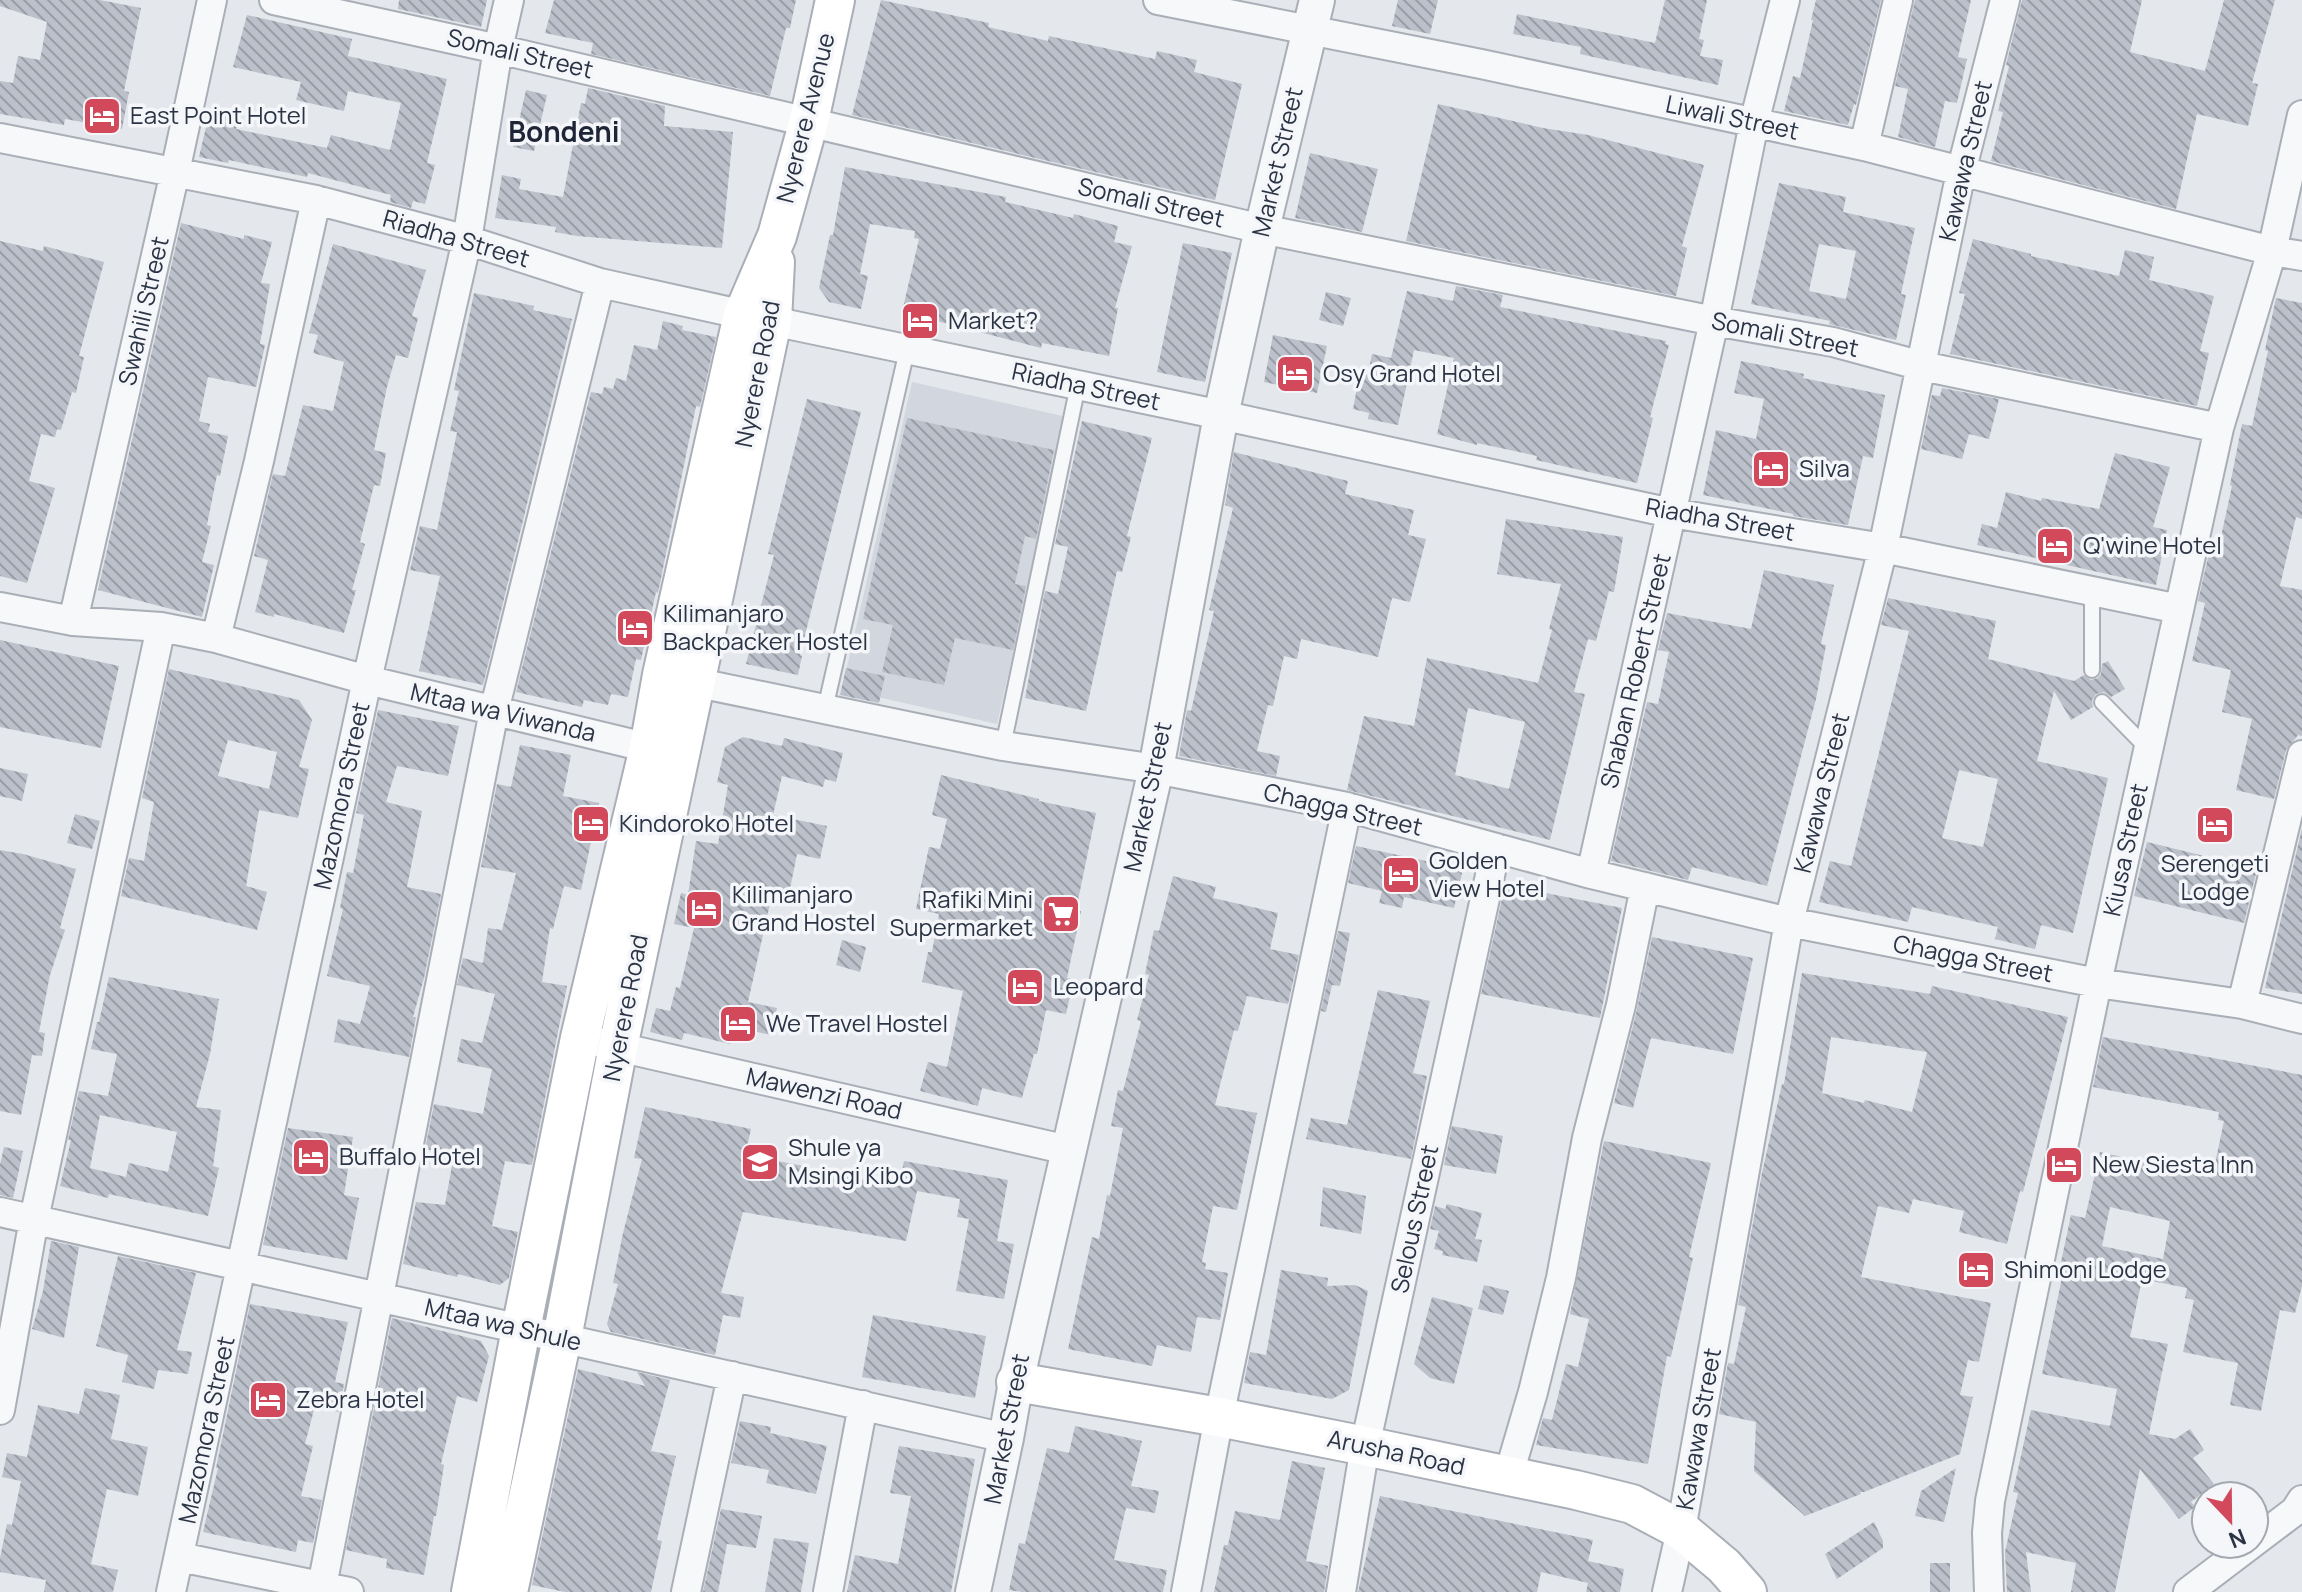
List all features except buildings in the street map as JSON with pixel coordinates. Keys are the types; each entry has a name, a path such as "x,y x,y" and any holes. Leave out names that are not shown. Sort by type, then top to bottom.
{"main road":[{"name":"Nyerere Avenue","path":"777,236 809,121 835,0"},
{"name":"Nyerere Road","path":"508,1592 562,1338 618,1047 678,678 777,236"},
{"name":"Nyerere Road","path":"471,1592 580,1038 664,751"},
{"name":"Arusha Road","path":"1016,1382 1219,1417 1632,1504 1681,1530 1724,1566 1747,1592"}],"street":[{"name":"Swahili Street","path":"73,621 212,0"},
{"name":"Somali Street","path":"274,0 809,121 1262,229 1714,321 1833,342 1922,366 2219,428"},
{"name":"Mazomora Street","path":"171,1592 367,680 467,240 509,0"},
{"name":"Liwali Street","path":"1158,0 1313,15 1481,64 1864,146 2272,251 2302,256"},
{"name":"Shaban Robert Street","path":"1591,874 1714,321 1754,123 1785,0"},
{"path":"1864,146 1898,0"},
{"name":"Kawawa Street","path":"1667,1592 1681,1530 1789,922 1883,548 1961,172 2005,0"},
{"name":"Market Street","path":"973,1592 1016,1382 1156,769 1221,415 1313,15"},
{"name":"Kiusa Street","path":"1989,1592 1987,1533 1990,1501 2097,983 2219,428 2272,251 2302,115"},
{"name":"Riadha Street","path":"0,138 316,200 467,240 600,283 757,318 1671,513 1883,548 2179,609"},
{"path":"216,638 259,461 316,200"},
{"path":"180,1557 336,1589 377,1297 494,711 600,283"},
{"name":"Mtaa wa Viwanda","path":"0,607 73,621 161,627 216,638 367,680 664,751"},
{"path":"0,1410 34,1219 161,627"},
{"name":"Chagga Street","path":"678,678 1003,746 1156,769 1347,807 1591,874 1789,922 2097,983 2242,1004 2302,1019"},
{"path":"2242,1004 2302,755"},
{"path":"1186,1592 1219,1417 1347,807"},
{"name":"Selous Street","path":"1341,1592 1365,1446 1496,848"},
{"path":"1508,1477 1561,1278 1587,1138 1621,1005 1645,887"},
{"name":"Mawenzi Road","path":"580,1038 1068,1150"},
{"name":"Mtaa wa Shule","path":"0,1212 1006,1438"},
{"path":"686,1592 732,1376"},
{"path":"828,1592 863,1405"},
{"path":"2188,1592 2295,1511 2302,1500"}],"lane":[{"path":"825,709 907,350"},
{"path":"1003,746 1078,385"},
{"path":"2092,591 2092,670"},
{"path":"2102,702 2148,749"}],"shaded area":[{"path":"912,382 1067,417 997,724 842,689"}],"place":[{"name":"East Point Hotel","path":"102,116"},
{"name":"Market?","path":"920,321"},
{"name":"Osy Grand Hotel","path":"1295,374"},
{"name":"Silva","path":"1771,469"},
{"name":"Q'wine Hotel","path":"2055,546"},
{"name":"Kilimanjaro Backpacker Hostel","path":"635,628"},
{"name":"Kindoroko Hotel","path":"591,824"},
{"name":"Serengeti Lodge","path":"2215,825"},
{"name":"Golden View Hotel","path":"1401,875"},
{"name":"Kilimanjaro Grand Hostel","path":"704,909"},
{"name":"Rafiki Mini Supermarket","path":"1061,914"},
{"name":"Leopard","path":"1025,987"},
{"name":"We Travel Hostel","path":"738,1024"},
{"name":"Buffalo Hotel","path":"311,1157"},
{"name":"Shule ya Msingi Kibo","path":"760,1162"},
{"name":"New Siesta Inn","path":"2064,1165"},
{"name":"Shimoni Lodge","path":"1976,1270"},
{"name":"Zebra Hotel","path":"268,1400"}],"district":[{"name":"Bondeni","path":"564,132"}]}
